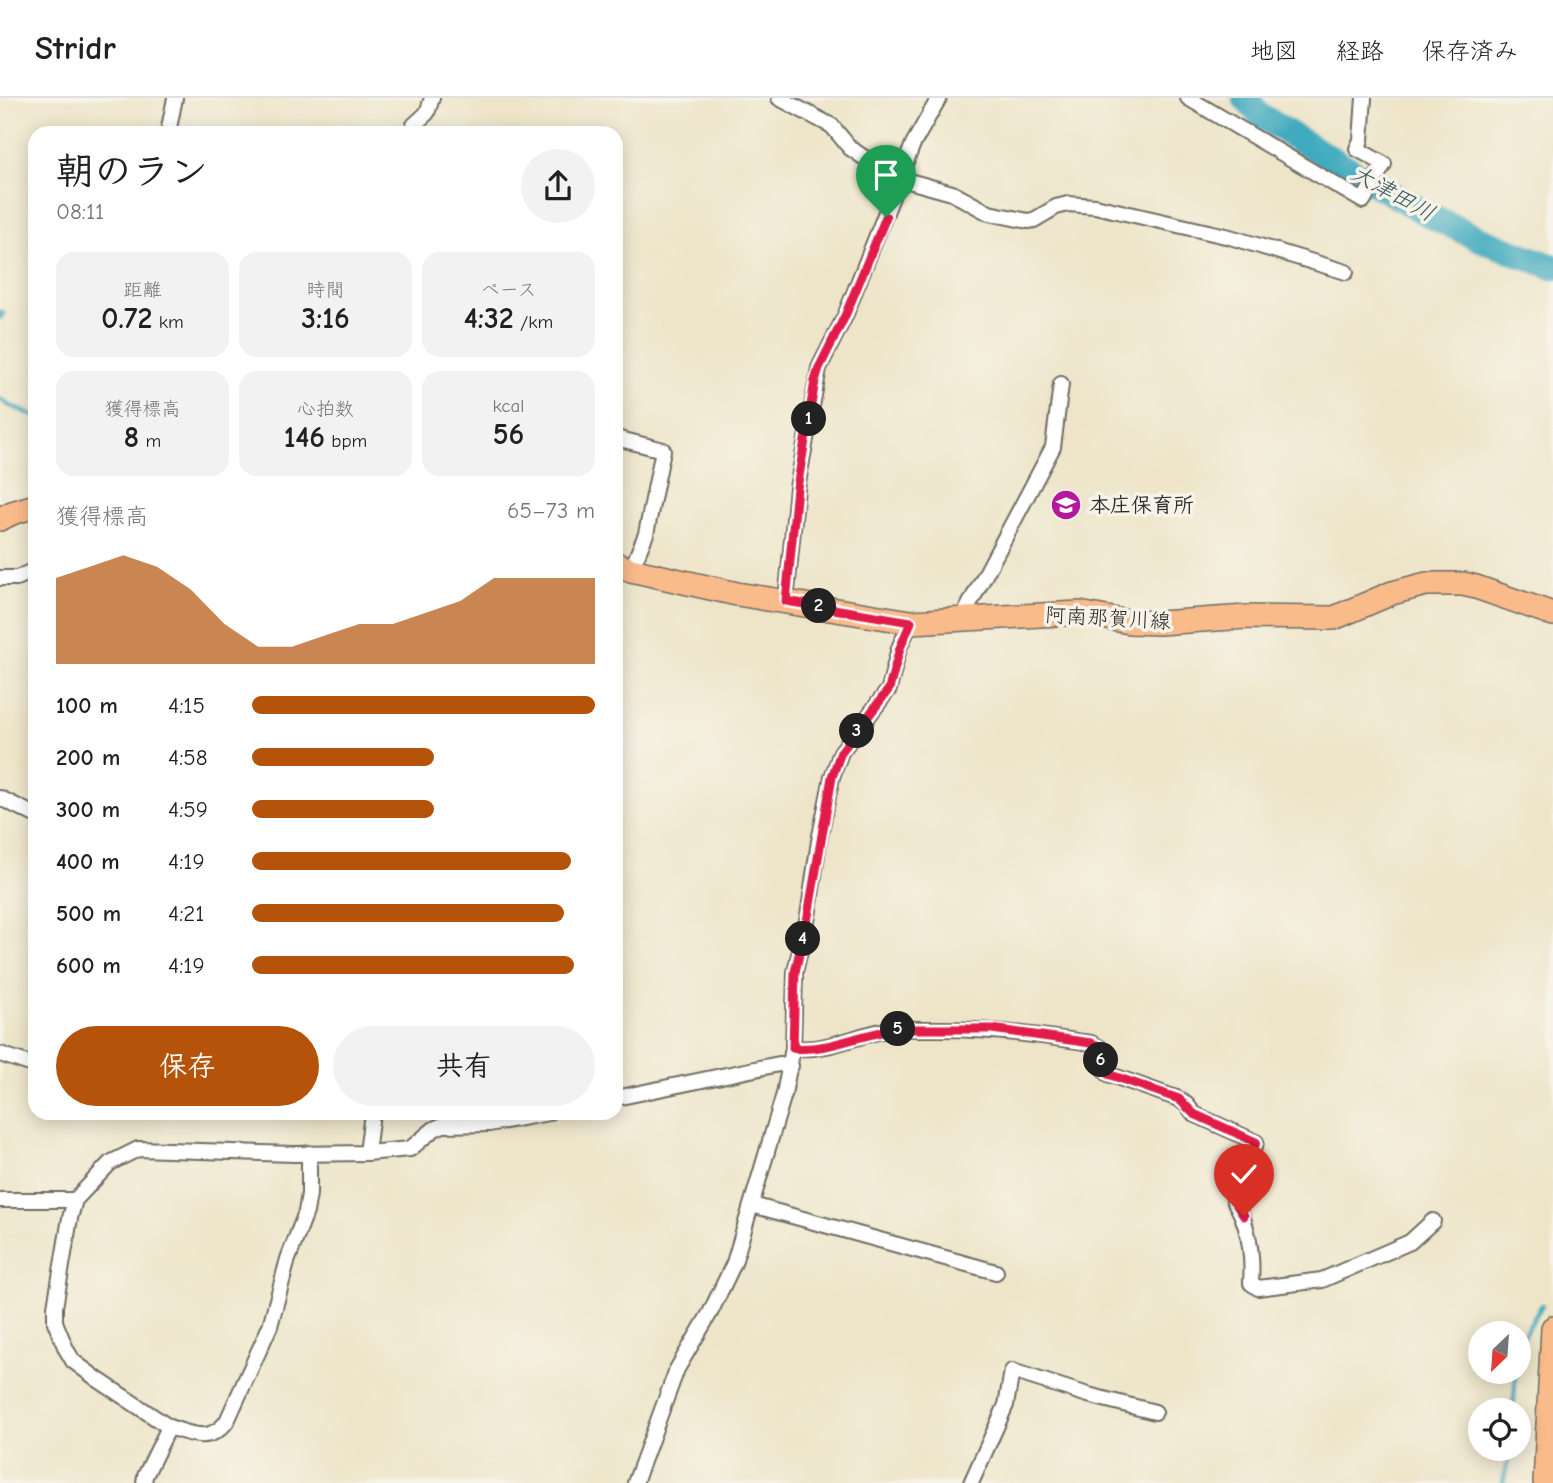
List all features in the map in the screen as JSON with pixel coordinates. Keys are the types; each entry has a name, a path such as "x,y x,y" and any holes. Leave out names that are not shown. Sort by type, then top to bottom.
{"main road":[{"path":"0,519 28,508"},
{"name":"阿南那賀川線","path":"623,567 737,594 911,622 1079,613 1129,622 1159,623 1246,617 1334,618 1392,593 1426,584 1463,584 1476,587 1553,614"},
{"path":"1545,1483 1553,1328"}],"street":[{"path":"169,126 175,98"},
{"path":"414,126 427,113 432,98"},
{"path":"779,98 832,127 850,148 891,176 953,193 989,213 1028,221 1068,204 1095,206 1230,237 1346,272"},
{"path":"786,601 797,488 819,368 845,316 913,144 939,98"},
{"path":"1188,98 1363,201 1384,164 1357,149 1361,140 1364,98"},
{"path":"968,619 967,609 1053,447 1061,384"},
{"path":"623,440 663,450 646,534 623,567"},
{"path":"0,578 18,578 28,573"},
{"path":"635,1483 677,1369 710,1314 734,1263 791,1066 795,972 808,916 832,777 841,752 889,689 900,648 911,622"},
{"path":"0,798 28,812"},
{"path":"793,1048 821,1047 888,1030 962,1028 1009,1031 1099,1046 1102,1067 1108,1074 1179,1099 1194,1114 1256,1142 1234,1200 1246,1224 1252,1268 1251,1283 1258,1289 1322,1280 1410,1242 1433,1221"},
{"path":"0,1054 28,1063"},
{"path":"623,1097 779,1064 791,1066"},
{"path":"367,1153 371,1120"},
{"path":"309,1153 306,1212 288,1259 270,1326 220,1431 192,1435 169,1427 73,1361 55,1322 55,1307 70,1218 75,1200 110,1163 138,1149 367,1153 410,1149 443,1125 489,1124 511,1120"},
{"path":"0,1200 75,1200"},
{"path":"752,1205 996,1272"},
{"path":"971,1483 1006,1405 1013,1371 1088,1395 1155,1412"},
{"path":"144,1483 169,1427"}],"waterway":[{"name":"大津田川","path":"1245,98 1260,115 1294,137 1427,214 1475,237 1553,267"},
{"path":"0,312 3,313 0,318"},
{"path":"0,399 28,413"},
{"path":"1531,1323 1542,1305"},
{"path":"1514,1398 1515,1384"},
{"path":"1503,1483 1508,1461"}],"place":[{"name":"本庄保育所","path":"1066,505"}],"route":[{"path":"886,217 815,381 797,488 786,601 911,622 900,648 889,689 841,752 832,777 808,916 795,972 793,1048 821,1047 902,1029 992,1029 1091,1043 1099,1046 1102,1067 1108,1074 1179,1099 1194,1114 1256,1142 1235,1193 1234,1200 1244,1216"}]}
